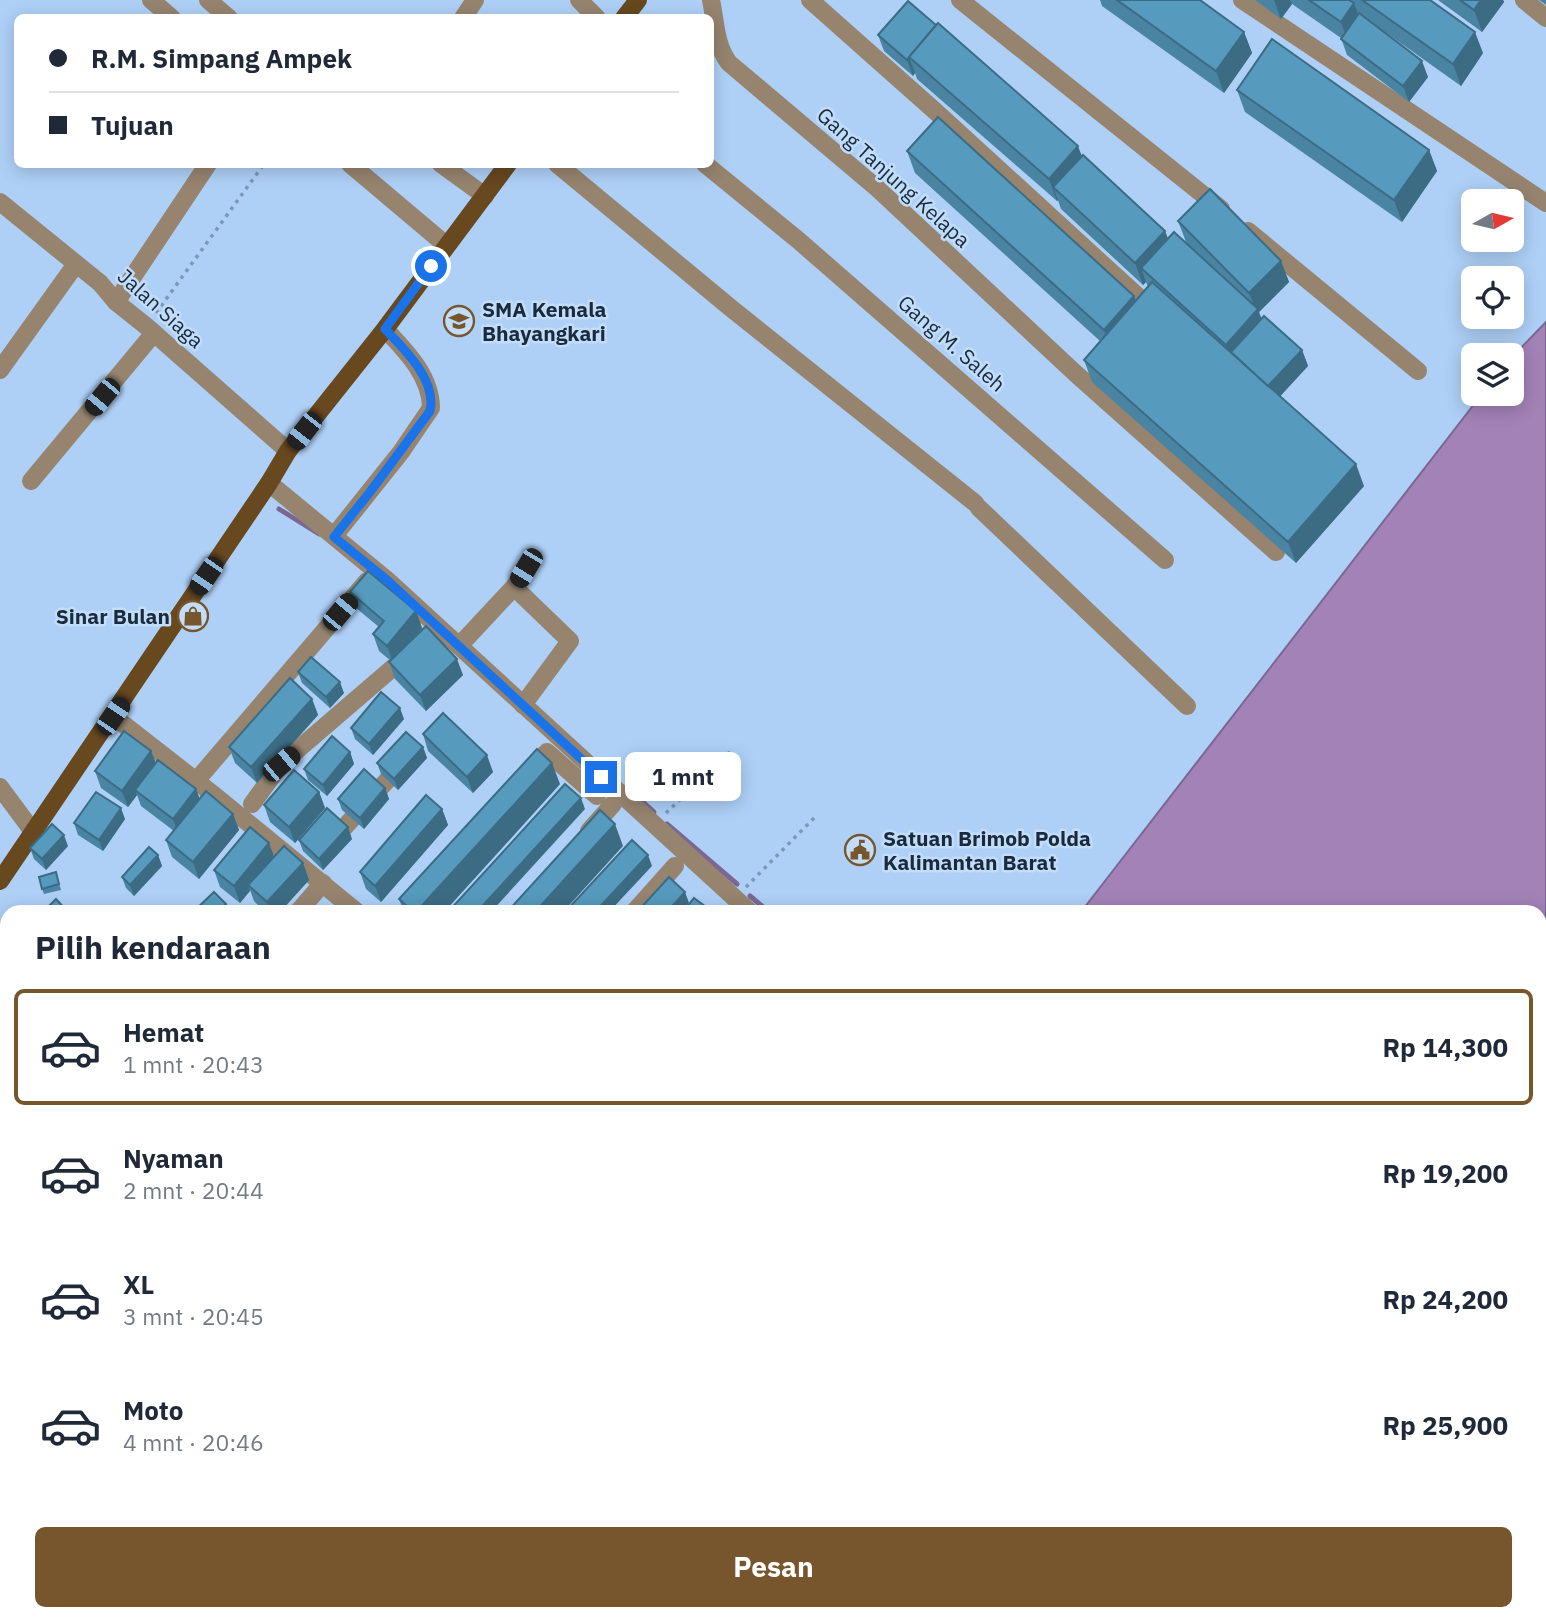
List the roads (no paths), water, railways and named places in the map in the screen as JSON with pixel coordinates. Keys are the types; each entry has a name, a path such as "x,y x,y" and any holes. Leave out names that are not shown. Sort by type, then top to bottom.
{"main road":[{"path":"627,14 638,0"},
{"path":"0,881 288,451 385,329 505,168"}],"street":[{"path":"151,0 167,14"},
{"path":"208,0 224,14"},
{"path":"579,0 593,14"},
{"path":"810,0 946,120 1145,303"},
{"path":"960,0 1314,284 1418,371"},
{"path":"1242,0 1546,202"},
{"path":"1524,0 1546,18"},
{"name":"Gang Tanjung Kelapa","path":"714,19 720,51 729,63 878,189 1075,373 1276,552"},
{"path":"116,302 205,168"},
{"path":"355,168 446,244"},
{"path":"447,168 485,196"},
{"path":"562,168 742,318 977,505 1187,706"},
{"name":"Gang M. Saleh","path":"710,168 808,249 1165,560"},
{"name":"Jalan Siaga","path":"0,202 100,283 116,302 288,451"},
{"path":"0,370 76,264"},
{"path":"32,481 150,329"},
{"path":"334,537 401,452 431,408 430,397 420,371 385,329"},
{"path":"269,483 376,570 428,636 459,646 653,825 729,905"},
{"path":"459,646 514,587 526,568"},
{"path":"197,781 376,570"},
{"path":"514,587 570,641 523,705"},
{"path":"252,804 281,764 428,636"},
{"path":"113,716 349,905"},
{"path":"519,782 547,752 605,800 578,844"},
{"path":"307,869 391,775"},
{"path":"0,787 34,833"},
{"path":"641,905 675,866"},
{"path":"304,905 323,883"}],"waterway":[{"path":"279,509 319,534"},
{"path":"643,802 654,812"},
{"path":"667,824 737,884"},
{"path":"750,896 761,905"}],"place":[{"name":"SMA Kemala Bhayangkari","path":"459,321"},
{"name":"Sinar Bulan","path":"193,616"},
{"name":"Satuan Brimob Polda Kalimantan Barat","path":"860,850"}]}
